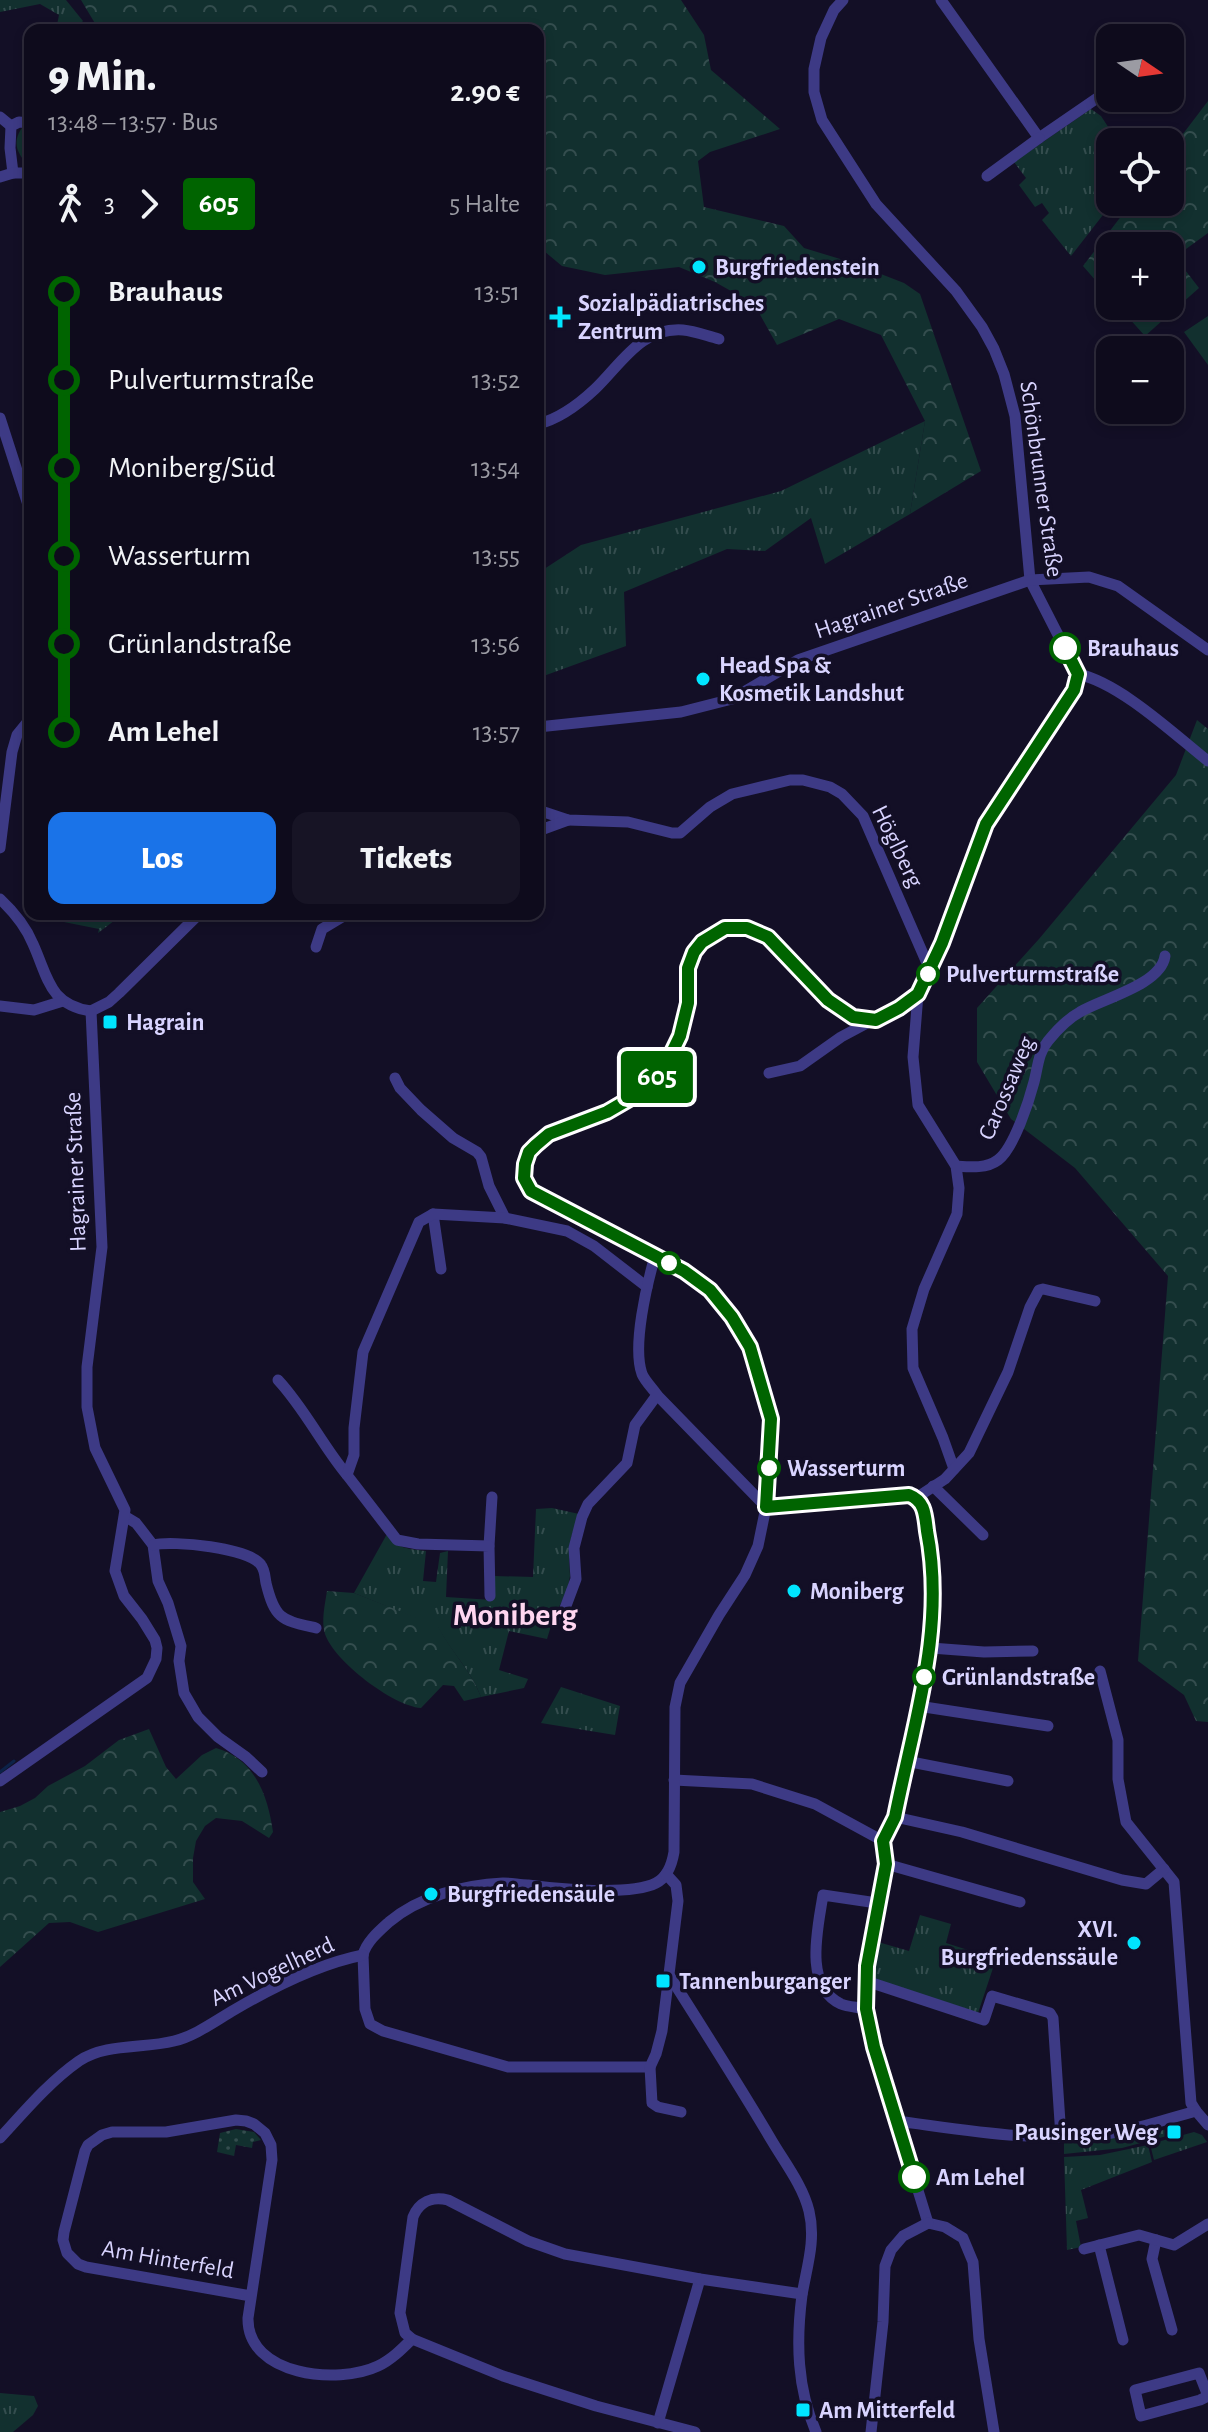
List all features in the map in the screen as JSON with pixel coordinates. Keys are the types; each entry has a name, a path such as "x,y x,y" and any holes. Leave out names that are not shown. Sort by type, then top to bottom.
{"street":[{"name":"Schönbrunner Straße","path":"843,0 834,10 821,38 814,69 814,92 822,120 876,204 956,291 994,349 1015,416 1030,580 1078,674"},
{"path":"941,0 1039,138"},
{"path":"987,176 1096,99"},
{"path":"0,117 11,126 13,173"},
{"path":"11,126 24,122"},
{"path":"0,177 24,173"},
{"path":"544,421 574,407 626,354 651,335 682,330 719,339"},
{"path":"0,418 24,492"},
{"name":"Hagrainer Straße","path":"544,726 681,712 732,699 798,660 1030,580 1089,577 1118,586 1208,650"},
{"path":"954,1469 913,1368 912,1329 924,1289 957,1214 959,1188 956,1166 918,1105 913,1057 918,994 986,824 1074,690 1078,674 1121,694 1208,761"},
{"path":"0,848 12,752 17,735 24,726"},
{"name":"Höglberg","path":"544,812 568,820 628,822 680,833 710,807 732,794 790,780 830,787 842,794 863,816 930,970"},
{"name":"Höglberg","path":"544,829 568,820"},
{"path":"0,899 20,920 46,977 63,1001 91,1011 119,993 193,920"},
{"path":"316,947 322,929 337,920"},
{"path":"681,2112 652,2103 650,2067 662,2031 678,1901 676,1885 666,1874 672,1866 676,1817 675,1707 680,1683 745,1575 758,1546 766,1507 771,1419 750,1347 732,1317 710,1290 655,1256 531,1191 524,1178 525,1164 529,1152 549,1134 607,1112 650,1087 663,1071 680,1036 688,1003 688,968 694,952 702,942 725,928 747,928 768,937 828,1000 853,1017 876,1020"},
{"name":"Carossaweg","path":"956,1166 983,1166 999,1160 1015,1135 1034,1082 1039,1057 1048,1041 1079,1012 1127,993 1162,967 1165,956"},
{"path":"769,1073 800,1066 841,1037 899,1008 918,994"},
{"path":"0,1006 34,1010 63,1001"},
{"name":"Hagrainer Straße","path":"91,1011 102,1247 87,1367 87,1407 95,1448 123,1501 126,1517 136,1523 153,1545"},
{"path":"395,1078 400,1088 421,1110 481,1157 489,1186 505,1218"},
{"path":"347,1475 354,1455 363,1352 419,1222 433,1214 505,1218 567,1231 594,1246 647,1287"},
{"path":"433,1214 441,1269"},
{"path":"655,1256 647,1287 639,1346 642,1375 657,1395 766,1507"},
{"path":"916,1498 954,1469 969,1453 1008,1372 1030,1307 1039,1290 1095,1301"},
{"path":"278,1380 293,1396 319,1439 397,1540 418,1544 489,1546"},
{"path":"561,1619 576,1579 574,1548 582,1517 588,1504 627,1463 635,1425 657,1395"},
{"path":"933,1486 983,1535"},
{"path":"766,1507 909,1495 923,1506 934,1563 931,1648 895,1817 883,1841 886,1864 866,1981 866,2009 874,2047 928,2223"},
{"path":"490,1596 492,1497"},
{"path":"0,1781 114,1704 147,1678 153,1669 157,1648 155,1640 124,1596 115,1571 126,1517"},
{"path":"262,1772 198,1717 184,1693 179,1661 181,1646 158,1581 153,1545 176,1543 239,1553 255,1559 263,1567 271,1604 280,1617 316,1628"},
{"path":"931,1648 984,1652 1033,1651"},
{"path":"1100,1671 1118,1740 1118,1779 1126,1822 1174,1882 1191,2103 1208,2125"},
{"path":"918,1706 1048,1726"},
{"path":"906,1761 1008,1781"},
{"path":"674,1780 752,1784 815,1804 883,1841"},
{"path":"895,1817 962,1832 1122,1880 1146,1884 1164,1869"},
{"path":"886,1864 1020,1902"},
{"name":"Am Vogelherd","path":"0,2138 79,2061 104,2050 180,2040 308,1973 340,1960 363,1955 380,1930 411,1906 428,1899 471,1887 508,1883 603,1890 636,1888 658,1882 666,1874"},
{"path":"866,2009 842,2004 821,1985 816,1965 820,1915 823,1895 877,1903"},
{"path":"363,1955 365,2009 370,2024 383,2031 508,2067 650,2067"},
{"path":"669,1975 804,2195 812,2237 798,2340 801,2386 816,2432"},
{"path":"866,1981 984,2020 992,1996 1050,2013 1053,2018 1061,2137"},
{"path":"897,2121 1018,2136 1061,2137 1138,2128 1196,2111"},
{"name":"Am Hinterfeld","path":"251,2296 86,2267 71,2259 64,2246 64,2232 81,2161 88,2145 112,2132 166,2132 236,2120 254,2124 265,2133 271,2145 272,2160 248,2329 256,2347 280,2365 317,2375 344,2375 378,2366 412,2339"},
{"path":"695,2432 596,2406 503,2376 412,2339 405,2333 400,2313 408,2253 416,2211 420,2205 433,2198 458,2204 505,2230 555,2251 700,2279 802,2294"},
{"path":"871,2432 881,2353 885,2266 891,2250 903,2236 928,2223 945,2227 963,2238 973,2262 979,2339 994,2432"},
{"path":"1084,2249 1139,2235 1174,2245 1208,2224"},
{"path":"1156,2240 1152,2259 1172,2330"},
{"path":"1099,2245 1123,2340"},
{"path":"658,2423 700,2279"},
{"path":"1199,2373 1208,2396 1141,2416 1135,2390 1199,2373"}],"green space":[{"path":"0,0 66,0 83,21 80,24 57,24 59,15 40,4 0,12"},
{"path":"81,0 681,0 704,35 711,70 780,129 710,152 698,161 704,207 784,226 804,248 904,283 920,294 981,471 910,514 925,421 881,335 839,319 777,345 754,304 715,282 679,267 605,275 562,266 544,251 544,24 95,24"},
{"path":"1208,101 1208,233 1184,250 1184,232 1109,232 1121,216 1184,216 1184,133"},
{"path":"1091,109 1101,116 1109,128 1096,128 1096,216 1102,216 1071,256 1042,220 1049,213 1042,203 1035,207 1019,185 1026,178 1014,162"},
{"path":"24,128 24,160 17,149 19,133"},
{"path":"1096,249 1096,281 1083,266"},
{"path":"1184,269 1199,288 1184,301"},
{"path":"1208,316 1208,365 1184,332"},
{"path":"1131,320 1163,320 1145,336"},
{"path":"925,421 910,514 825,564 811,518 765,551 727,549 624,592 626,646 544,676 544,569 581,545 781,491"},
{"path":"1197,720 1208,729 1208,1722 1196,1721 1184,1695 1138,1661 1168,1276 1075,1168 1011,1119 977,1062 977,1008 1176,775"},
{"path":"54,920 115,920 98,933 99,929"},
{"path":"552,1508 579,1514 571,1538 570,1576 567,1592 554,1616 547,1639 509,1631 499,1670 528,1679 524,1688 481,1697 438,1627 354,1593 387,1534 399,1545 426,1551 423,1581 436,1582 440,1553 448,1551 446,1597 492,1600 494,1576 533,1577 536,1509"},
{"path":"327,1591 354,1593 438,1626 481,1697 464,1701 454,1686 443,1685 421,1708 381,1691 340,1657 325,1634 323,1624"},
{"path":"561,1687 620,1706 615,1735 541,1723"},
{"path":"149,1729 166,1767 176,1779 202,1755 216,1748 241,1761 263,1793 273,1832 269,1838 242,1821 216,1818 205,1826 196,1841 193,1858 193,1882 205,1899 98,1932 70,1922 49,1923 0,1967 0,1812 35,1798 48,1786 85,1766 119,1740"},
{"path":"920,1915 951,1924 946,1943 996,1959 978,2013 875,1979 878,1942 909,1951"},
{"path":"1176,2126 1178,2133 1122,2148 1064,2154 1064,2143 1102,2140 1155,2127 1157,2132"},
{"path":"236,2129 254,2132 261,2140 253,2142 252,2148 236,2145 234,2156 217,2152 220,2133"},
{"path":"1194,2132 1202,2135 1207,2142 1154,2160 1150,2144"},
{"path":"1148,2145 1152,2162 1081,2190 1088,2218 1076,2221 1081,2247 1067,2250 1064,2157 1100,2155"},
{"path":"0,2393 34,2396 38,2406 33,2415 13,2432 0,2432"}],"waterway":[{"path":"0,1772 14,1761"}],"bus line":[{"name":"605","path":"914,2177 874,2047 866,2009 866,1981 886,1864 883,1841 895,1817 931,1648 934,1563 923,1506 909,1495 766,1507 771,1419 750,1347 732,1317 710,1290 684,1271 531,1191 524,1178 525,1164 529,1152 549,1134 607,1112 650,1087 663,1071 680,1036 688,1003 688,968 694,952 702,942 725,928 747,928 768,937 828,1000 853,1017 876,1020 918,994 942,943 986,824 1074,690 1078,674 1065,648"}],"place":[{"name":"Burgfriedenstein","path":"699,267"},
{"name":"Sozialpädiatrisches Zentrum","path":"560,317"},
{"name":"Brauhaus","path":"1065,648"},
{"name":"Head Spa & Kosmetik Landshut","path":"703,679"},
{"name":"Pulverturmstraße","path":"928,974"},
{"name":"Hagrain","path":"110,1022"},
{"name":"Wasserturm","path":"769,1468"},
{"name":"Moniberg","path":"794,1591"},
{"name":"Grünlandstraße","path":"924,1677"},
{"name":"Burgfriedensäule","path":"431,1894"},
{"name":"XVI. Burgfriedenssäule","path":"1134,1943"},
{"name":"Tannenburganger","path":"663,1981"},
{"name":"Pausinger Weg","path":"1174,2132"},
{"name":"Am Lehel","path":"914,2177"},
{"name":"Am Mitterfeld","path":"803,2410"}],"district":[{"name":"Moniberg","path":"515,1614"}]}
